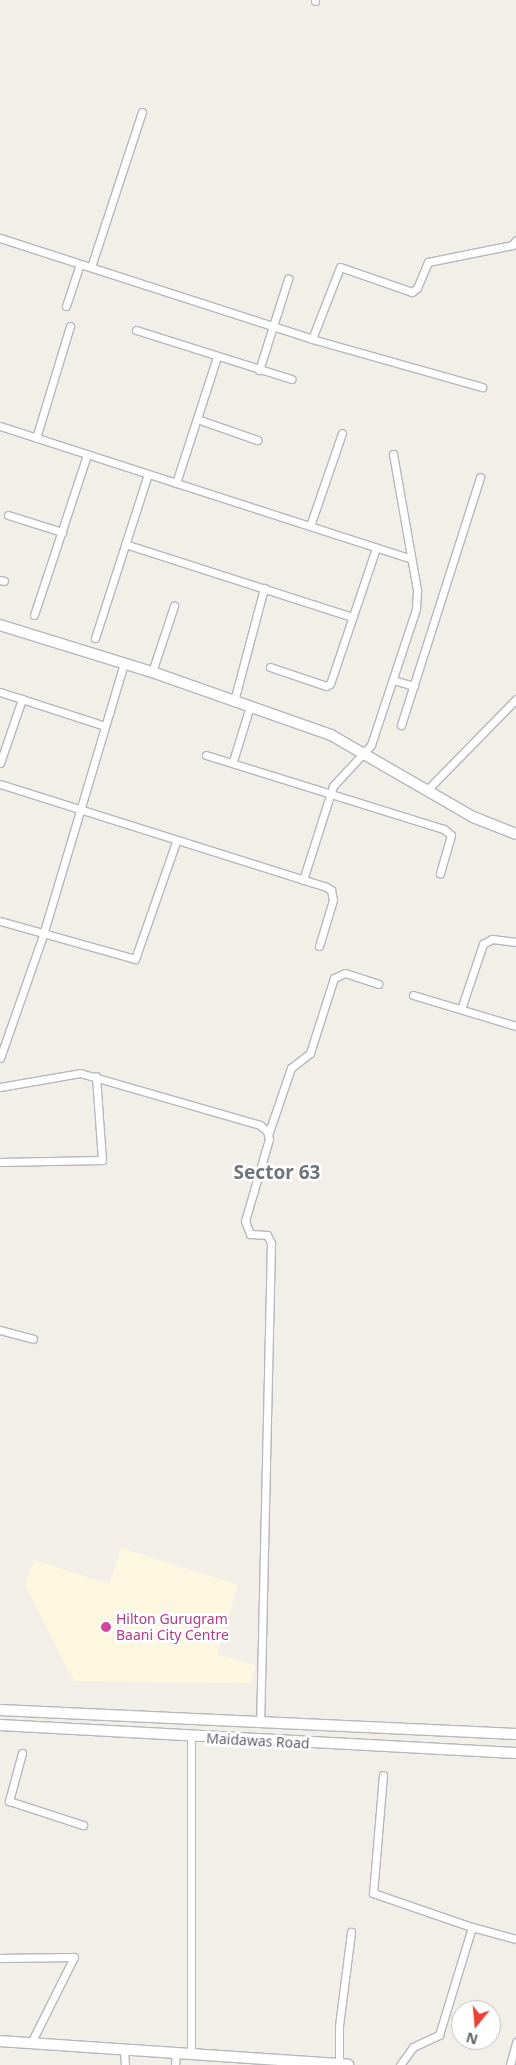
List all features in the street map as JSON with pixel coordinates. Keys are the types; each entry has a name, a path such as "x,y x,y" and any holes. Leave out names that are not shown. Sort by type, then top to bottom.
{"street":[{"path":"91,267 142,112"},
{"path":"0,238 312,339 482,387"},
{"path":"312,339 340,268 412,292 417,288 428,262 512,245 516,240"},
{"path":"66,306 80,264"},
{"path":"259,370 288,279"},
{"path":"36,438 70,326"},
{"path":"136,330 291,379"},
{"path":"176,483 217,357"},
{"path":"197,419 257,440"},
{"path":"0,426 411,559"},
{"path":"310,526 342,433"},
{"path":"303,880 331,791 336,781 367,753 393,680 418,599 393,454"},
{"path":"34,615 87,455"},
{"path":"94,638 148,474"},
{"path":"401,726 480,476"},
{"path":"8,514 62,532"},
{"path":"125,544 353,617"},
{"path":"270,667 326,686 330,684 376,548"},
{"path":"234,701 264,588"},
{"path":"152,672 174,606"},
{"path":"0,625 152,672 331,734 367,753 473,817 516,834"},
{"path":"0,1058 43,935 124,663"},
{"path":"393,680 414,686"},
{"path":"0,692 105,726"},
{"path":"0,762 22,699"},
{"path":"428,789 516,699"},
{"path":"233,761 250,706"},
{"path":"206,754 331,791 449,831 450,841 440,873"},
{"path":"0,784 176,842 326,887 333,894 319,946"},
{"path":"0,921 43,935 135,959 176,842"},
{"path":"461,1009 483,944 492,938 516,942"},
{"path":"260,1723 271,1243 267,1235 250,1234 244,1221 268,1135 291,1068 310,1054 334,978 345,973 378,984"},
{"path":"413,995 516,1026"},
{"path":"0,1086 71,1073 96,1076 260,1125 268,1135"},
{"path":"0,1162 102,1160 96,1076"},
{"path":"0,1330 33,1339"},
{"name":"Maidawas Road","path":"0,1710 516,1734"},
{"path":"75,1713 76,1728"},
{"name":"Maidawas Road","path":"0,1725 76,1728 191,1738 516,1753"},
{"path":"191,1738 191,2053"},
{"path":"22,1753 9,1801 83,1825"},
{"path":"383,1775 373,1893 472,1927 516,1939"},
{"path":"400,2065 413,2047 440,2035 472,1927"},
{"path":"0,2041 343,2065 339,2026 351,1932"},
{"path":"0,1958 74,1957 32,2043"},
{"path":"510,2065 516,2042"},
{"path":"124,2051 125,2065"},
{"path":"176,2052 176,2065"}],"shaded area":[{"path":"121,1548 238,1585 217,1654 256,1666 250,1683 74,1681 25,1585 34,1560 109,1584"}],"place":[{"name":"Hilton Gurugram Baani City Centre","path":"106,1627"}],"district":[{"name":"Sector 63","path":"277,1173"}]}
